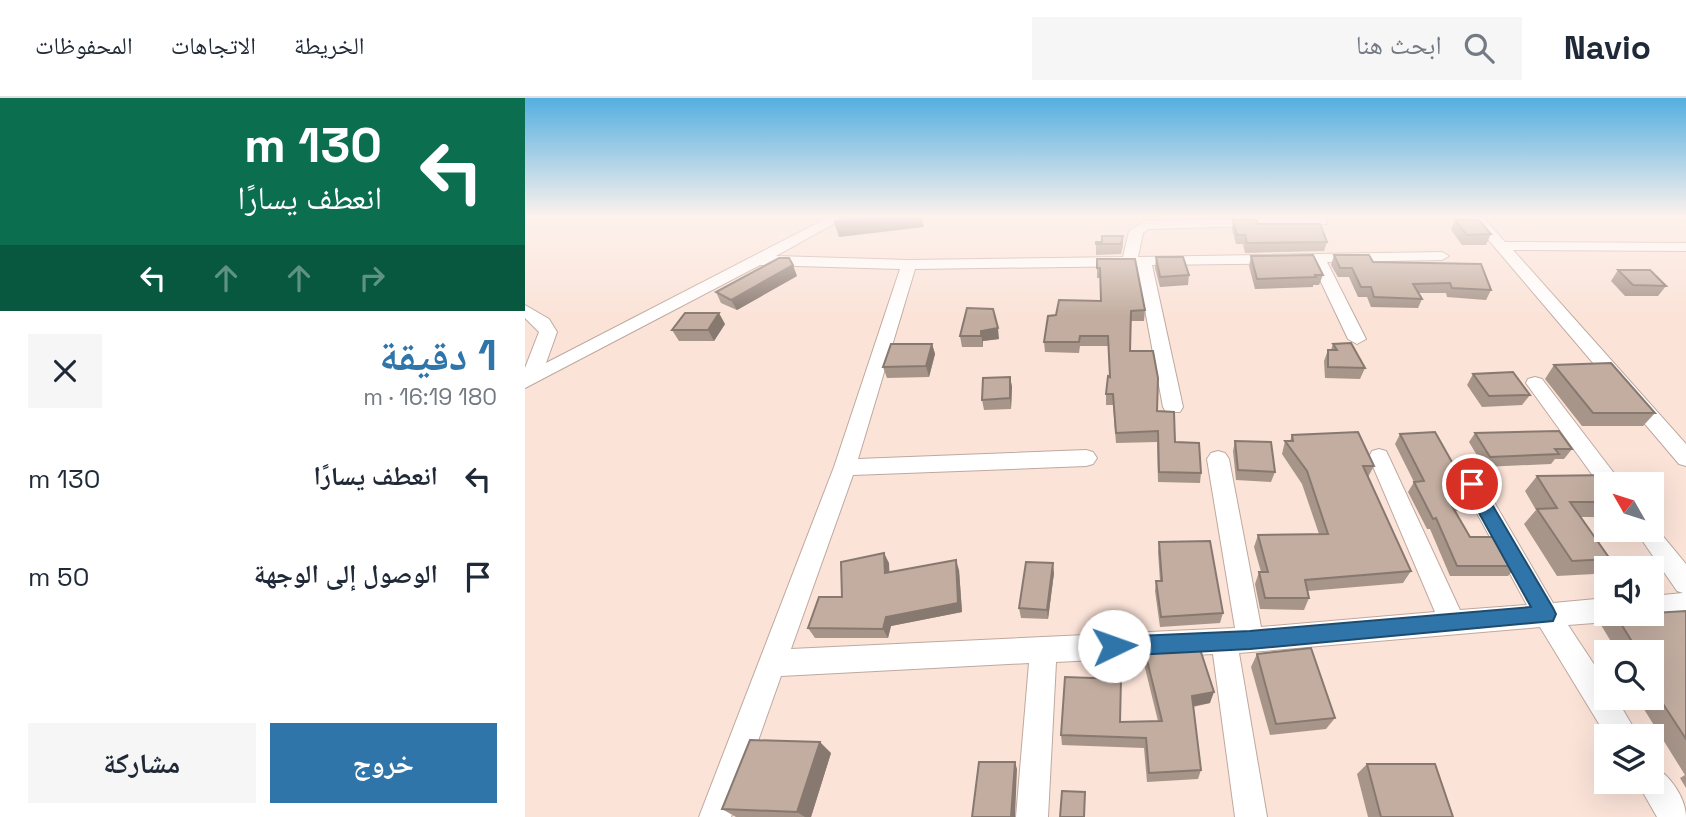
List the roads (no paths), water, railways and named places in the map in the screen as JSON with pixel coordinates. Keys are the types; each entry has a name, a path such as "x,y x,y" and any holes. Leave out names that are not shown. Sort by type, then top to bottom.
{"street":[{"path":"525,382 775,251"},
{"path":"1137,251 1173,407"},
{"path":"1507,251 1686,458"},
{"path":"757,260 909,265 1442,256"},
{"path":"1317,257 1357,339"},
{"path":"715,817 775,663 845,467 909,265"},
{"path":"525,310 543,323 548,332 537,363 525,382"},
{"path":"1535,383 1602,472"},
{"path":"1379,457 1452,622"},
{"path":"845,467 1086,458"},
{"path":"1218,459 1237,640 1251,817"},
{"path":"1472,484 1546,614 1616,724"},
{"path":"1655,542 1686,583"},
{"path":"1664,606 1686,604"},
{"path":"775,663 1237,640 1594,611"},
{"path":"1032,817 1043,650"},
{"path":"1661,794 1675,817"}]}
